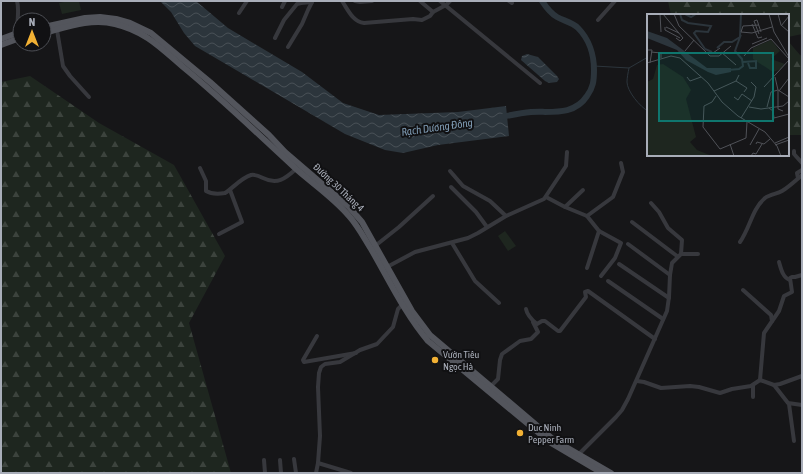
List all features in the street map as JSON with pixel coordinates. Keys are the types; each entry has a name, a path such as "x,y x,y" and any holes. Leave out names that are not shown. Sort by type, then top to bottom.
{"main road":[{"name":"Đường 30 Tháng 4","path":"52,31 88,20"},
{"name":"Đường 30 Tháng 4","path":"52,26 88,20 114,24 149,35 290,155 362,222 403,304 419,330 551,443 611,473"},
{"path":"1,39 12,37"},
{"path":"1,45 12,40"},
{"name":"Đường 30 Tháng 4","path":"267,137 296,169 331,194 361,232 420,323 440,348"},
{"name":"Đường 30 Tháng 4","path":"476,378 490,387 554,440 602,473"}],"street":[{"path":"17,1 18,12"},
{"path":"239,13 247,1"},
{"path":"282,7 285,1"},
{"path":"342,1 355,20 359,23 413,19 422,20 450,1"},
{"path":"355,1 372,1"},
{"path":"420,1 433,12"},
{"path":"440,1 540,83"},
{"path":"598,20 615,1"},
{"path":"275,38 284,20 297,4 312,2"},
{"path":"288,47 302,24 312,2"},
{"path":"57,30 63,66 89,97"},
{"path":"794,151 794,154 802,164"},
{"path":"385,268 415,252 468,238 506,216 546,198 566,166 567,152"},
{"path":"587,216 606,204 606,202 613,197 623,172 621,163"},
{"path":"200,168 206,181 207,192 221,194 230,190 250,176 258,175 270,182 274,182 285,177 296,169"},
{"path":"740,242 749,227 753,216 765,198 782,191 800,176 797,173 802,170"},
{"path":"450,171 463,186 490,201 506,216"},
{"path":"451,187 476,212 487,227"},
{"path":"219,234 242,222 230,190"},
{"path":"565,207 582,190"},
{"path":"375,246 399,227 433,196"},
{"path":"546,198 587,216 599,231 621,244 613,260 601,276"},
{"path":"578,456 622,410 637,381 667,312 672,263 679,255 682,240 668,228 659,212 651,203"},
{"path":"632,222 679,255 698,254"},
{"path":"587,268 599,231"},
{"path":"452,243 475,281 499,303"},
{"path":"628,244 670,275"},
{"path":"637,381 661,388 690,386 720,393 732,389 748,387 760,380 764,333 781,307 784,296 792,292 790,280 785,277 779,262"},
{"path":"619,264 669,298"},
{"path":"790,280 792,277 795,278 802,275"},
{"path":"608,280 663,319"},
{"path":"743,290 770,315 772,321"},
{"path":"533,321 537,324 545,321 560,331 586,297 585,292 588,291 655,339"},
{"path":"316,473 320,436 318,414 320,370 322,366 325,364 340,362 368,346 377,344 393,327 398,308 403,304"},
{"path":"490,387 498,380 502,354 520,341 531,339 538,331 526,309"},
{"path":"317,336 303,360 304,362 356,353"},
{"path":"760,380 774,385 802,376"},
{"path":"753,385 753,397"},
{"path":"774,385 789,404 794,441"},
{"path":"789,404 802,404"},
{"path":"294,459 296,473"},
{"path":"264,460 265,473"},
{"path":"280,460 281,473"},
{"path":"318,462 351,473"}],"green space":[{"path":"79,1 81,10 62,14 59,3"},
{"path":"668,1 802,1 802,34 789,37 789,14 671,14"},
{"path":"789,42 802,56 802,135 789,135"},
{"path":"30,76 99,123 174,165 225,256 189,323 231,473 1,473 1,82"},
{"path":"505,231 516,246 508,251 498,236"}],"water":[{"path":"160,1 196,1 228,28 302,72 343,103 379,115 458,112 506,106 509,136 438,145 403,153 385,150 345,134 195,46 184,33 171,12"},
{"path":"527,54 538,57 557,76 559,79 557,82 549,83 545,81 521,60 522,56"}],"waterway":[{"name":"Rạch Dương Đông","path":"501,117 520,113 569,110 582,102 592,87 594,64 590,48 585,37 576,26 552,14 542,1"},
{"path":"594,66 629,68 647,58"},
{"path":"629,68 627,77 629,90 638,102 647,110"}],"place":[{"name":"Vườn Tiêu Ngọc Hà","path":"435,360"},
{"name":"Duc Ninh Pepper Farm","path":"520,433"}]}
